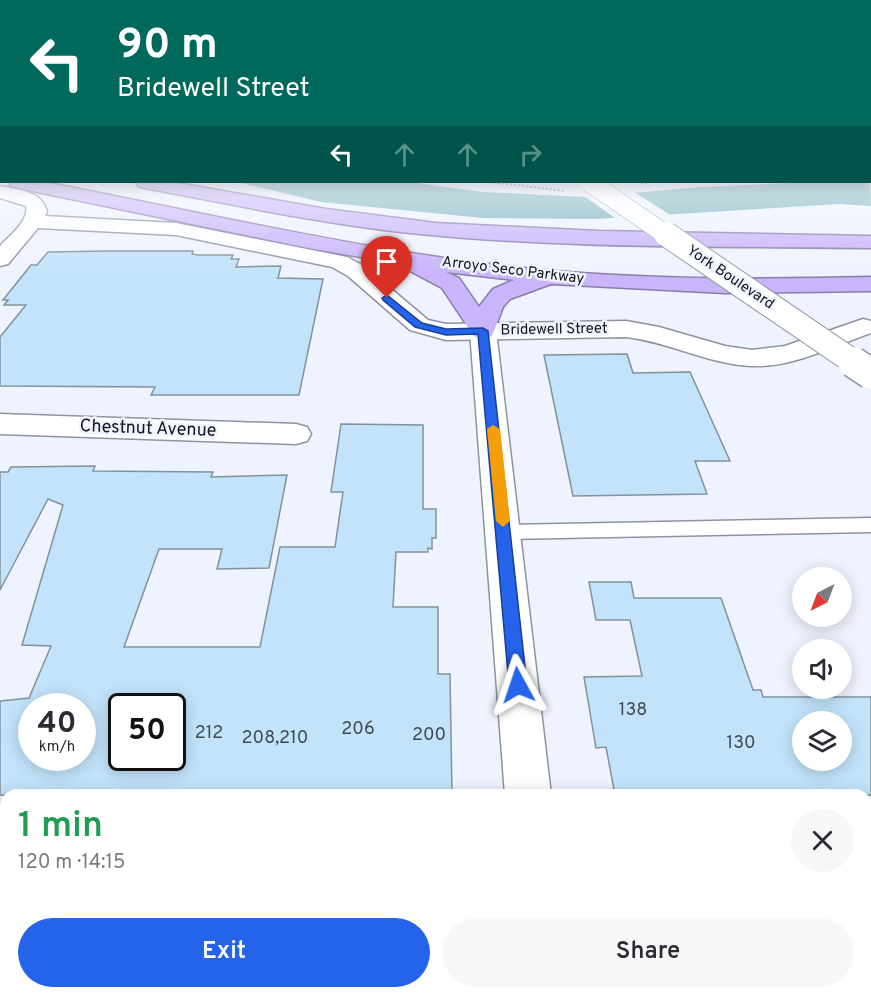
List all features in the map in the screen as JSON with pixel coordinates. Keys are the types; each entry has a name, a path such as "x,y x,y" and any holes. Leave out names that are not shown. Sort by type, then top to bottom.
{"highway":[{"name":"Arroyo Seco Parkway","path":"23,183 397,256 480,269 557,278 707,286 871,284"},
{"name":"Arroyo Seco Parkway","path":"150,183 297,210 435,229 620,238 871,242"},
{"path":"397,256 451,283 483,331"},
{"path":"483,331 489,308 498,296 517,286 557,278"}],"street":[{"name":"York Boulevard","path":"590,183 871,374"},
{"path":"0,192 27,198 35,203 37,211 33,222 0,259"},
{"name":"Bridewell Street","path":"33,222 139,225 176,229 339,262 356,271 419,325 446,332 650,330 751,358 774,356 867,326"},
{"path":"483,331 527,789"},
{"name":"Chestnut Avenue","path":"0,424 296,434"}],"lane":[{"path":"504,532 871,525"}],"water":[{"path":"241,183 417,183 483,192 586,197 701,187 790,183 870,183 871,206 840,204 596,219 483,218 321,202"}],"pier":[{"path":"631,190 672,216 618,220 581,194"}],"building":[{"path":"193,251 192,254 198,255 233,255 231,259 239,259 236,267 281,266 278,278 323,279 299,395 151,395 155,387 0,386 0,337 26,305 4,305 8,300 3,300 31,265 37,265 48,252"},
{"path":"627,354 633,373 690,372 730,461 695,461 707,494 573,496 544,355"},
{"path":"341,424 423,425 423,509 436,509 436,538 432,538 432,549 428,548 428,552 396,552 393,607 438,607 438,674 450,674 452,789 0,789 0,701 18,699 18,771 96,771 96,693 31,693 51,646 22,645 63,505 48,499 0,590 0,472 8,472 11,467 95,466 93,471 213,472 211,477 287,475 269,568 217,569 222,549 159,549 124,647 260,647 280,547 335,547 343,492 331,492"},
{"path":"589,582 631,582 634,598 721,598 753,690 761,690 763,697 852,699 852,697 871,697 871,789 614,789 606,747 596,748 584,677 642,676 630,620 596,620"}],"slow traffic":[{"path":"493,429 503,521"}],"route":[{"path":"387,298 419,325 446,332 483,331 518,685"}]}
